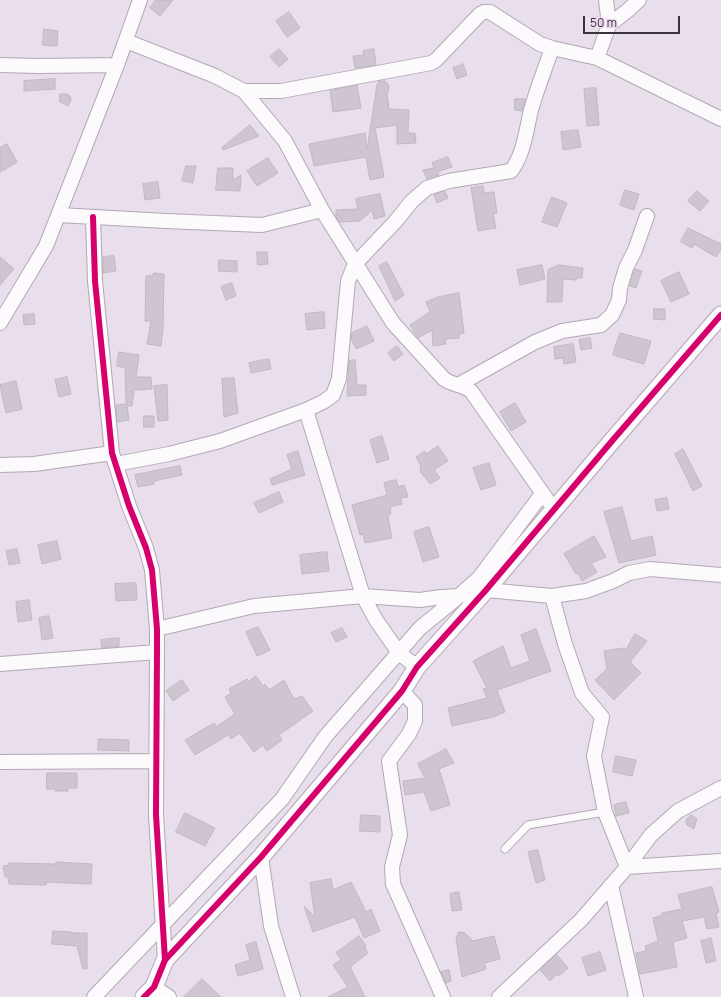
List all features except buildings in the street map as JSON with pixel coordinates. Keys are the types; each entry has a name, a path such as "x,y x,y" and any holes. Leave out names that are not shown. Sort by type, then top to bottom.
{"street":[{"path":"0,323 46,246 117,65 140,0"},
{"path":"597,58 609,25 606,0"},
{"path":"609,25 628,11 639,0"},
{"path":"244,91 281,91 431,63 436,60 480,14 490,12 540,44 597,58 721,119"},
{"path":"126,41 215,76 244,91 285,141 322,210 393,323 444,379 451,384 466,387 471,391 542,494 555,510"},
{"path":"0,465 34,464 169,454 220,441 306,410 323,402 333,395 339,379 348,281 355,264 395,222 412,201 427,188 449,181 511,171 519,157 526,136 531,111 552,48"},
{"path":"0,65 117,65"},
{"path":"59,215 262,225 322,210"},
{"path":"458,385 535,342 562,331 602,325 612,315 619,300 620,288 626,268 635,250 647,216"},
{"path":"93,217 95,280 114,458 129,506 146,548 152,570 157,629 156,815 165,960"},
{"path":"169,997 149,992 165,960 261,857 402,691 417,667 486,590 721,315"},
{"path":"306,410 363,596 376,620 399,653 417,667"},
{"path":"94,997 282,799 325,737 420,628 479,578 542,494"},
{"path":"157,629 254,606 363,596 420,600 459,596 486,590 552,596 586,591 613,581 629,573 650,569 721,576"},
{"path":"552,596 565,644 582,694 602,717 594,756 605,812 627,867"},
{"path":"0,664 157,652"},
{"path":"402,691 415,704 416,721 409,734 389,761 400,835 392,867 393,884 443,997"},
{"path":"0,762 156,761"},
{"path":"499,997 581,920 627,867 651,835 678,811 721,788"},
{"path":"261,857 271,926 293,997"},
{"path":"627,867 721,861"},
{"path":"611,885 636,997"}],"lane":[{"path":"505,849 528,825 605,812"}],"cycle path":[{"path":"93,217 95,281 112,453 129,506 146,548 152,570 157,629 156,815 165,960"},
{"path":"144,997 154,987 165,960 261,857 402,691 417,667 486,590 721,315"}]}
